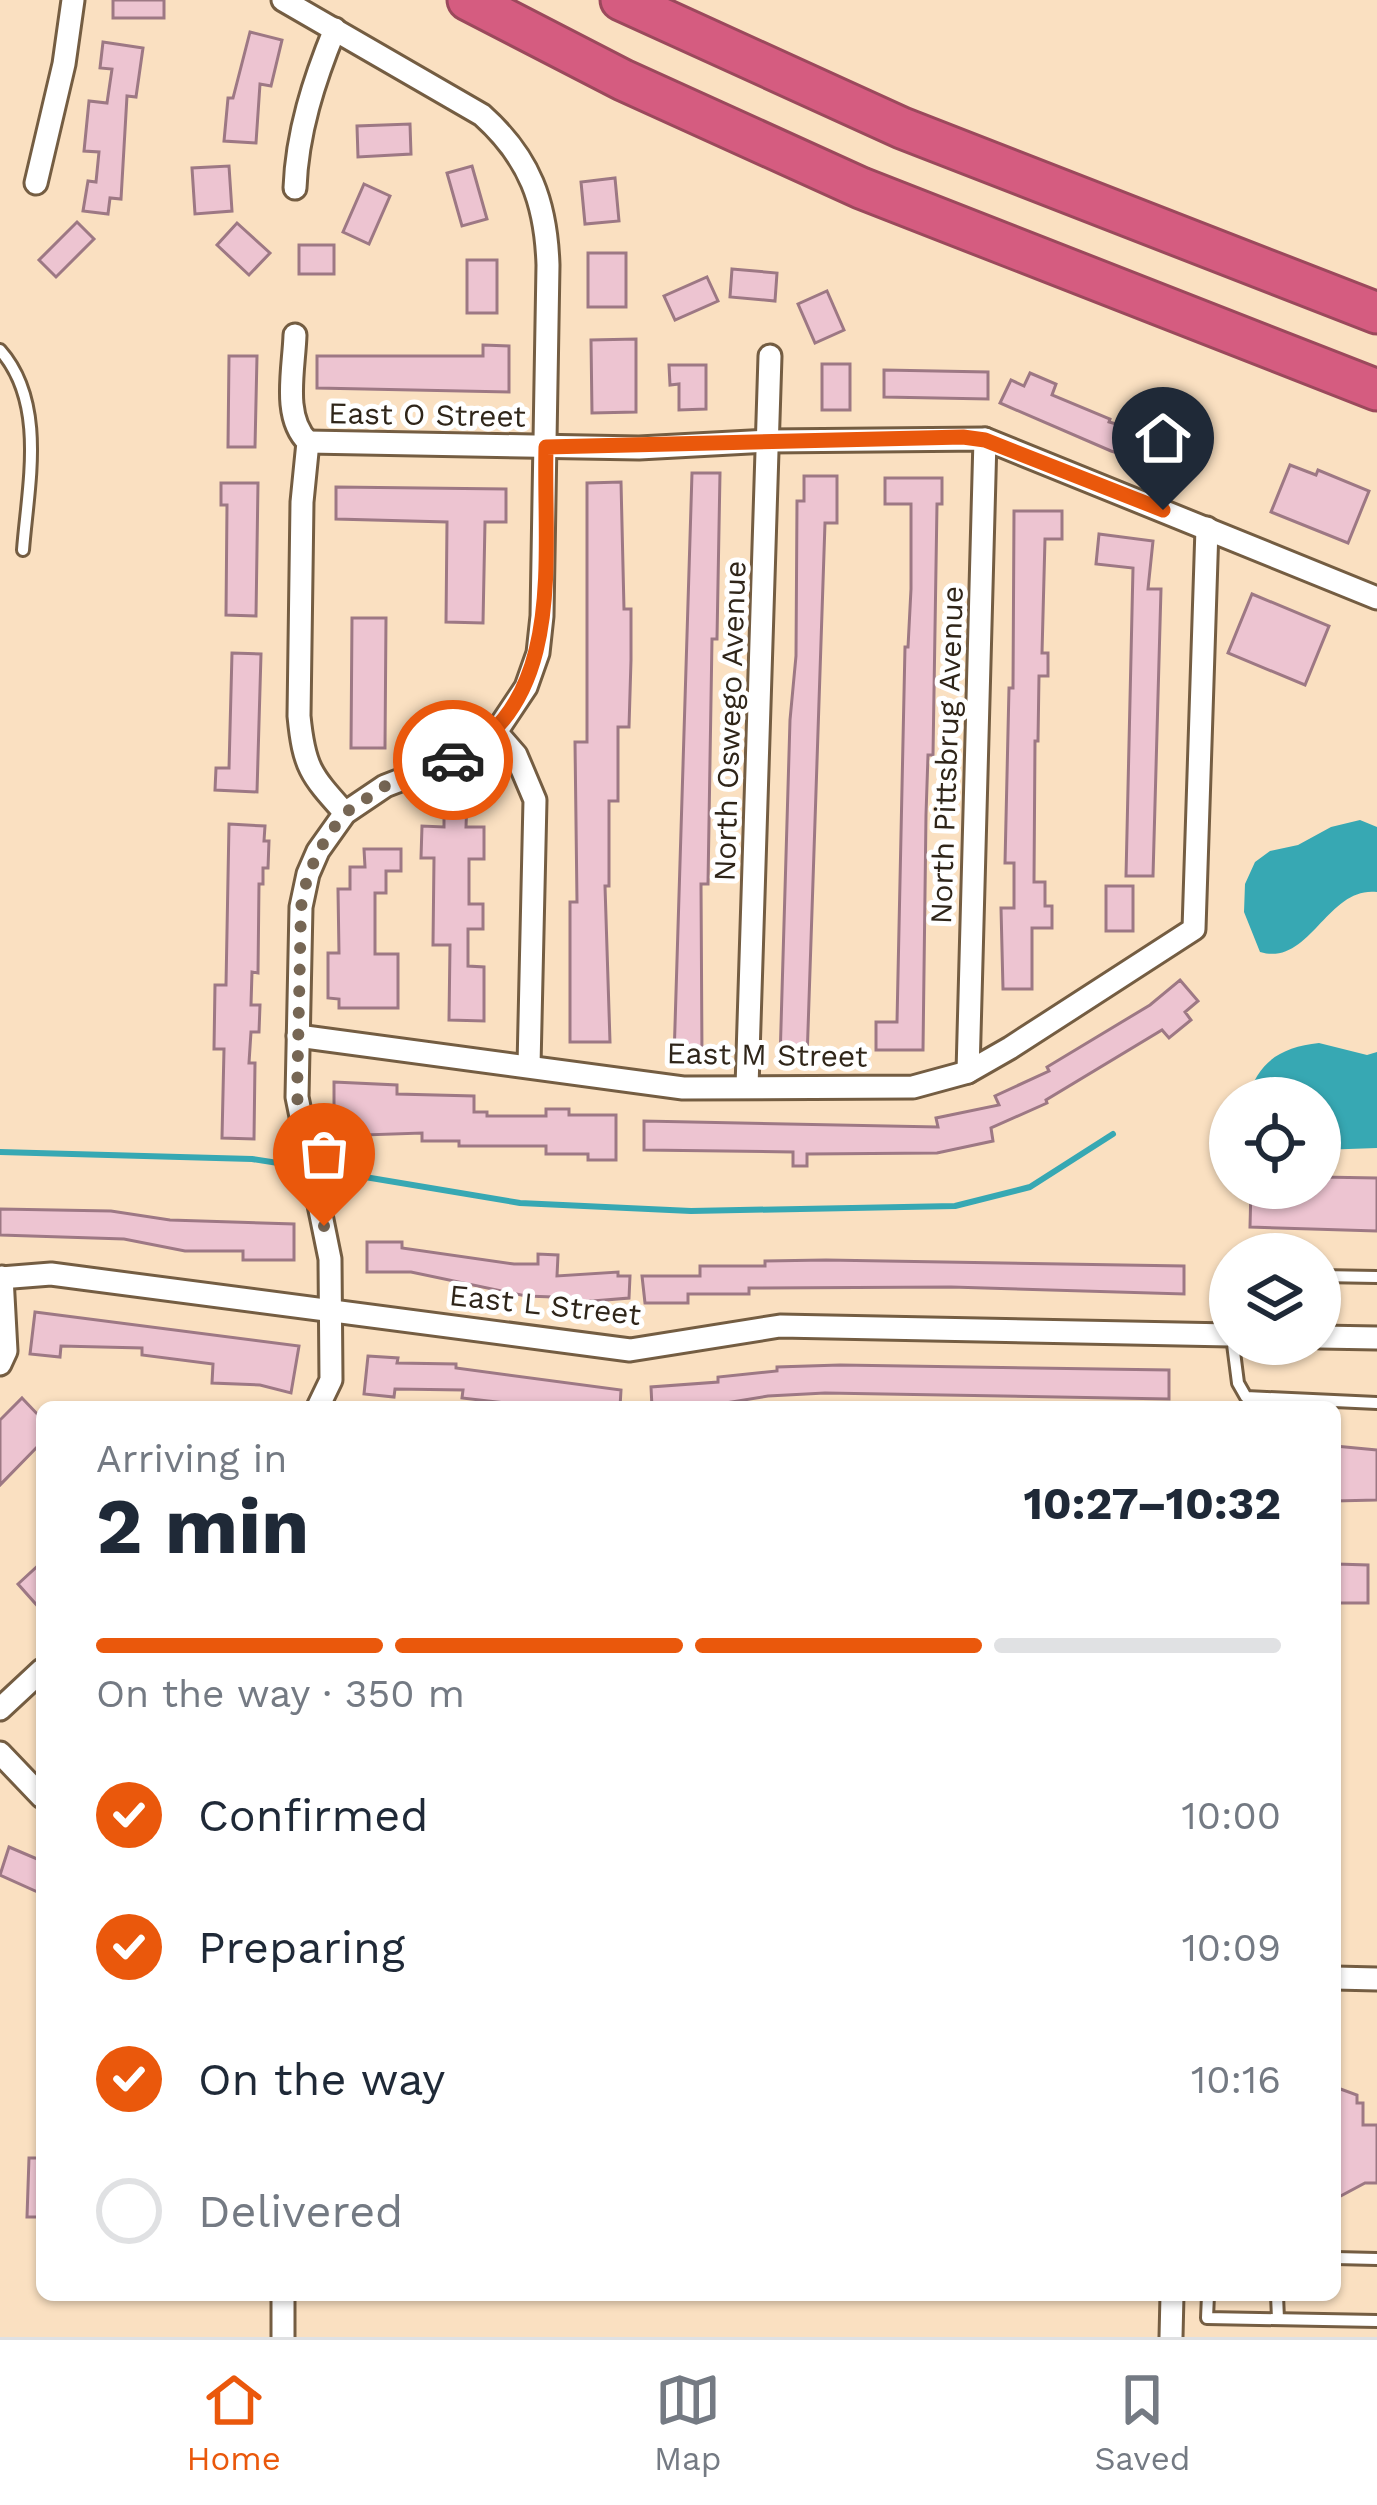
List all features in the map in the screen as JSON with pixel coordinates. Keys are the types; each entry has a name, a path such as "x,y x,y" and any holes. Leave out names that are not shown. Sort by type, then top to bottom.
{"highway":[{"path":"468,0 623,80 861,188 1377,390"},
{"path":"620,0 902,128 1377,314"}],"street":[{"path":"36,182 64,64 73,0"},
{"path":"283,0 482,115 511,143 547,219 542,616 538,652 526,687 496,732 458,758 385,786 345,813 318,851 301,907 299,1123 330,1259 332,1380 321,1401"},
{"path":"296,188 296,156 335,29"},
{"path":"295,335 292,410 296,430 308,442 302,502 301,734 310,773 345,813"},
{"name":"North Oswego Avenue","path":"747,1087 770,356"},
{"name":"East O Street","path":"308,442 546,447 985,440 1377,598"},
{"name":"North Pittsbrug Avenue","path":"968,1072 985,440"},
{"name":"East M Street","path":"298,1036 683,1088 913,1087 968,1072 1194,929 1207,528"},
{"path":"496,732 516,755 536,800 529,1066"},
{"name":"East L Street","path":"1,1278 51,1274 630,1350 780,1326 1209,1335"},
{"path":"0,1364 6,1351 1,1278"},
{"path":"1341,1337 1377,1338"},
{"path":"0,1709 36,1676"},
{"path":"0,1753 36,1791"},
{"path":"1341,1978 1377,1979"},
{"path":"283,2337 284,2301"},
{"path":"1171,2337 1172,2301"}],"lane":[{"path":"0,350 18,374 29,414 22,550"},
{"path":"1341,1276 1377,1277"},
{"path":"1236,1365 1246,1397 1333,1401"},
{"path":"1341,1401 1377,1403"},
{"path":"1341,2258 1377,2258"},
{"path":"1208,2301 1207,2318 1377,2320"},
{"path":"1277,2301 1278,2319"}],"water":[{"path":"1360,820 1377,827 1377,892 1360,893 1345,901 1292,948 1260,952 1244,912 1245,884 1255,862 1270,851"},
{"path":"1319,1043 1367,1055 1377,1052 1377,1148 1341,1149 1341,1077 1256,1077 1273,1058"}],"building":[{"path":"113,0 164,0 164,18 113,18"},
{"path":"250,32 282,40 271,86 260,84 256,143 224,141 228,98 233,98"},
{"path":"103,42 143,48 136,97 127,96 121,199 110,198 108,214 83,211 88,181 96,182 99,152 84,151 89,101 107,103 112,69 100,68"},
{"path":"410,124 411,154 358,157 357,126"},
{"path":"229,166 232,211 195,214 192,168"},
{"path":"472,166 487,219 462,226 447,173"},
{"path":"615,178 619,221 585,224 581,182"},
{"path":"364,184 390,196 369,244 343,232"},
{"path":"77,222 94,239 56,277 39,260"},
{"path":"237,223 270,253 249,275 217,245"},
{"path":"299,245 334,245 334,274 299,274"},
{"path":"588,253 626,253 626,307 588,307"},
{"path":"467,260 497,260 497,313 467,313"},
{"path":"732,269 777,273 775,301 730,297"},
{"path":"707,277 718,301 675,320 664,296"},
{"path":"827,291 844,330 815,343 798,304"},
{"path":"636,339 636,412 592,413 591,340"},
{"path":"483,345 509,346 509,392 317,388 317,356 483,356"},
{"path":"229,356 257,356 255,447 228,447"},
{"path":"822,364 850,364 850,410 822,410"},
{"path":"669,365 706,365 706,409 679,410 679,384 670,385"},
{"path":"884,370 988,372 988,399 884,397"},
{"path":"1030,373 1056,384 1052,395 1109,422 1176,441 1184,422 1207,432 1187,479 1000,403 1011,380 1024,386"},
{"path":"1290,465 1316,475 1318,470 1369,491 1348,543 1271,512"},
{"path":"692,473 720,473 717,639 712,639 708,884 701,884 702,1058 674,1058"},
{"path":"804,476 837,476 837,523 825,523 807,1060 780,1060 796,656 797,501 804,501"},
{"path":"885,478 942,478 942,504 937,504 933,755 928,755 926,815 923,1050 876,1050 876,1022 897,1022 905,647 911,589 911,504 885,504"},
{"path":"621,482 624,609 631,609 631,660 629,727 618,727 618,801 609,801 609,886 605,886 610,1042 570,1042 570,902 577,902 575,742 587,742 587,483"},
{"path":"221,483 258,483 256,616 226,615 227,505 221,505"},
{"path":"336,487 506,489 506,522 485,522 483,623 446,622 447,522 336,519"},
{"path":"1014,511 1062,511 1062,539 1045,539 1042,653 1048,653 1048,676 1039,676 1035,741 1034,882 1045,882 1045,906 1052,906 1052,928 1032,928 1032,989 1003,989 1001,908 1014,908 1014,863 1005,863"},
{"path":"1099,534 1153,541 1148,589 1161,589 1153,876 1126,876 1133,568 1096,564"},
{"path":"1252,594 1329,626 1305,685 1228,653"},
{"path":"352,618 386,618 385,748 351,748"},
{"path":"232,653 261,654 257,792 215,790 216,768 229,768"},
{"path":"444,800 467,801 466,827 484,827 484,859 469,859 469,904 483,904 483,929 468,929 468,966 484,967 484,1021 449,1020 450,945 433,945 434,858 421,858 422,826 444,827"},
{"path":"229,824 265,826 264,841 269,841 268,868 263,868 263,884 259,884 258,973 252,972 251,1005 260,1005 259,1032 251,1032 249,1063 255,1063 254,1139 222,1138 224,1049 214,1049 215,985 226,985"},
{"path":"364,849 401,849 401,871 386,871 386,893 375,893 375,954 398,954 398,1008 339,1008 339,999 328,998 328,953 339,953 338,889 350,889 350,867 365,867"},
{"path":"1106,886 1133,886 1133,931 1106,931"},
{"path":"1180,980 1198,1001 1185,1012 1191,1020 1169,1038 1162,1030 1047,1103 991,1128 993,1141 937,1153 807,1154 807,1166 793,1166 793,1152 644,1150 644,1121 938,1127 936,1118 999,1105 995,1096 1049,1071 1047,1067 1150,1005"},
{"path":"334,1082 397,1085 397,1094 474,1096 474,1112 487,1112 487,1116 546,1116 546,1109 569,1109 569,1115 616,1115 616,1160 546,1154 546,1146 422,1141 422,1133 334,1136"},
{"path":"1341,1177 1377,1178 1377,1231 1250,1227 1250,1209 1341,1209"},
{"path":"0,1209 111,1211 170,1220 294,1224 294,1260 243,1260 243,1251 185,1251 124,1239 0,1235"},
{"path":"367,1242 402,1242 402,1248 514,1264 538,1264 538,1254 558,1255 557,1276 618,1272 618,1276 630,1276 629,1298 580,1302 580,1298 526,1296 411,1272 367,1272"},
{"path":"826,1260 1184,1266 1184,1294 951,1287 749,1288 749,1294 688,1294 688,1303 645,1303 642,1276 700,1276 700,1266"},
{"path":"35,1312 299,1346 291,1393 260,1385 212,1383 213,1364 142,1355 142,1348 61,1346 60,1357 30,1354"},
{"path":"368,1356 398,1358 397,1363 456,1364 456,1368 621,1390 620,1401 488,1401 462,1398 463,1390 395,1389 394,1397 364,1394"},
{"path":"777,1367 1169,1370 1169,1399 825,1393 738,1401 652,1401 651,1387 718,1382 718,1377 777,1371"},
{"path":"22,1398 36,1413 36,1448 0,1485 0,1420"},
{"path":"1341,1447 1377,1450 1377,1500 1341,1501"},
{"path":"1341,1564 1368,1565 1368,1603 1341,1603"},
{"path":"36,1568 36,1604 18,1584"},
{"path":"9,1847 36,1858 36,1891 0,1875"},
{"path":"1341,2089 1363,2103 1363,2125 1377,2125 1377,2183 1365,2183 1341,2196"},
{"path":"29,2158 36,2158 36,2217 27,2217"}],"waterway":[{"path":"329,1171 520,1203 691,1211 955,1206 1030,1187 1113,1134"},
{"path":"0,1152 252,1159 297,1166"}],"way so far":[{"path":"324,1226 297,1097 301,907 308,874 345,813 385,786 453,760"}],"route":[{"path":"453,760 496,732 526,687 538,652 546,447 963,437 985,440 1163,510"}]}
